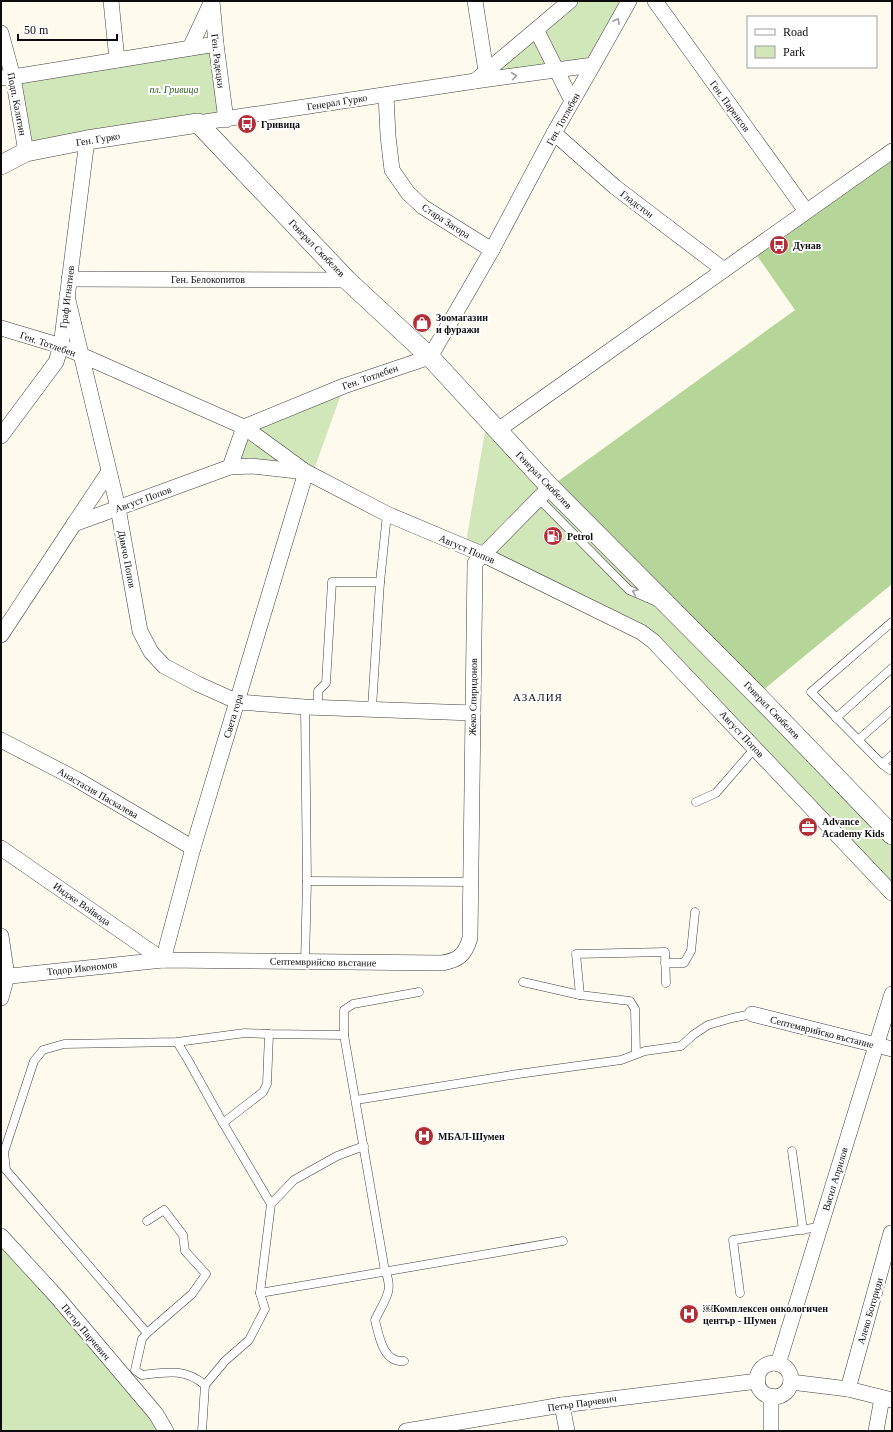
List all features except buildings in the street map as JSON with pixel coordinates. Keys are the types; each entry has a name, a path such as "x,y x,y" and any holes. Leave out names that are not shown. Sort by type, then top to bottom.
{"street":[{"path":"111,1 117,60"},
{"path":"475,1 481,76"},
{"path":"481,76 537,31 570,1"},
{"name":"Ген. Тотлебен","path":"1,328 61,346 244,427 344,386 430,357 492,250 554,133 629,1"},
{"name":"Ген. Паренсов","path":"655,1 806,211"},
{"path":"190,48 212,2"},
{"name":"Ген. Радецки","path":"212,2 226,120"},
{"path":"537,31 572,101"},
{"name":"Подп. Калитин","path":"1,33 7,77 26,152"},
{"path":"7,77 216,44"},
{"name":"Генерал Гурко","path":"198,123 386,95 481,76 557,71 593,65"},
{"name":"Стара Загора","path":"386,95 388,136 392,170 408,193 423,208 492,250"},
{"name":"Ген. Гурко","path":"1,166 26,152 87,140 198,123"},
{"name":"Генерал Скобелев","path":"198,123 347,280 430,357 498,430 544,493 670,608 891,831"},
{"name":"Гладстон","path":"554,133 615,187 724,270"},
{"name":"Граф Игнатиев","path":"1,436 56,362 61,346 87,140"},
{"path":"498,430 892,151"},
{"name":"Ген. Белокопитов","path":"69,278 347,280"},
{"name":"Димчо Попов","path":"67,296 108,472 118,508 140,631 151,652 164,666 198,684 238,702"},
{"path":"230,467 244,427 306,472"},
{"name":"Август Попов","path":"74,524 230,467 252,466 306,472 387,514 482,554 641,632 653,641 892,893"},
{"path":"1,635 108,472"},
{"name":"Света гора","path":"163,960 193,848 306,472"},
{"name":"Жеко Спиридонов","path":"470,938 474,563 544,493"},
{"path":"238,702 311,707 372,708 473,713"},
{"name":"Анастасия Паскалева","path":"1,740 76,779 193,848"},
{"name":"Индже Войвода","path":"1,848 163,960"},
{"path":"1,936 4,976 1,998"},
{"name":"Септемврийско въстание","path":"163,960 442,963 452,961 460,956 466,949 470,938"},
{"name":"Тодор Икономов","path":"4,976 163,960"},
{"name":"Васил Априлов","path":"778,1364 892,994"},
{"name":"Септемврийско въстание","path":"752,1014 892,1049"},
{"name":"Алеко Богориди","path":"848,1389 892,1233"},
{"name":"Петър Парчевич","path":"1,1236 57,1297 156,1414 166,1431"},
{"path":"768,1364 778,1364 782,1365 789,1372 791,1382 787,1391 783,1394 779,1396 771,1396 765,1394 761,1390 758,1381 760,1371 768,1364"},
{"name":"Петър Парчевич","path":"406,1431 562,1405 758,1381"},
{"path":"791,1382 848,1389 887,1399 876,1431"},
{"path":"770,1431 771,1396"},
{"path":"562,1405 567,1431"}],"lane":[{"path":"372,708 380,582 387,514"},
{"path":"305,962 311,707 318,691 326,683 332,582 380,582"},
{"path":"892,622 811,692 882,764 890,770 892,769"},
{"path":"836,718 892,668"},
{"path":"858,740 892,710"},
{"path":"696,802 716,793 755,748"},
{"path":"882,764 892,755"},
{"path":"307,881 471,882"},
{"path":"665,963 684,963 691,951 695,912"},
{"path":"580,995 576,954 665,952 666,983"},
{"path":"523,982 580,995 630,1001 635,1009 636,1054"},
{"path":"404,1361 397,1361 390,1357 383,1348 375,1320 390,1292 389,1279 385,1271 344,1034 344,1010 353,1004 419,992"},
{"path":"356,1100 518,1074 621,1060 645,1050 681,1046 693,1035 708,1025 752,1014"},
{"path":"147,1333 6,1170 4,1152 34,1061 43,1050 64,1044 177,1042 245,1033 344,1034"},
{"path":"223,1124 263,1092 267,1084 269,1034"},
{"path":"177,1042 223,1124 271,1204"},
{"path":"202,1431 205,1386 225,1361 249,1340 265,1309 260,1293 271,1204 294,1180 337,1156 364,1146"},
{"path":"792,1151 803,1230"},
{"path":"147,1221 164,1210 182,1235 185,1251 206,1274 192,1294 142,1339 135,1370 142,1375 174,1372 197,1378 205,1386"},
{"path":"740,1293 733,1240 819,1227"},
{"path":"260,1293 562,1241"}],"green space":[{"path":"570,1 629,1 593,65 486,71"},
{"name":"пл. Гривица","path":"216,44 226,120 26,152 13,77"},
{"path":"892,151 892,584 757,695 550,487 795,310 753,250"},
{"path":"344,386 312,475 230,467 244,427"},
{"path":"487,420 892,835 892,893 653,641 465,548"},
{"path":"1,1236 166,1431 1,1431"}],"place":[{"name":"Гривица","path":"247,124"},
{"name":"Дунав","path":"779,245"},
{"name":"Зоомагазин и фуражи","path":"422,323"},
{"name":"Petrol","path":"553,536"},
{"name":"Advance Academy Kids","path":"808,827"},
{"name":"МБАЛ-Шумен","path":"424,1136"},
{"name":"￼Комплексен онкологичен център - Шумен","path":"689,1314"}],"district":[{"name":"АЗАЛИЯ","path":"538,697"}]}
